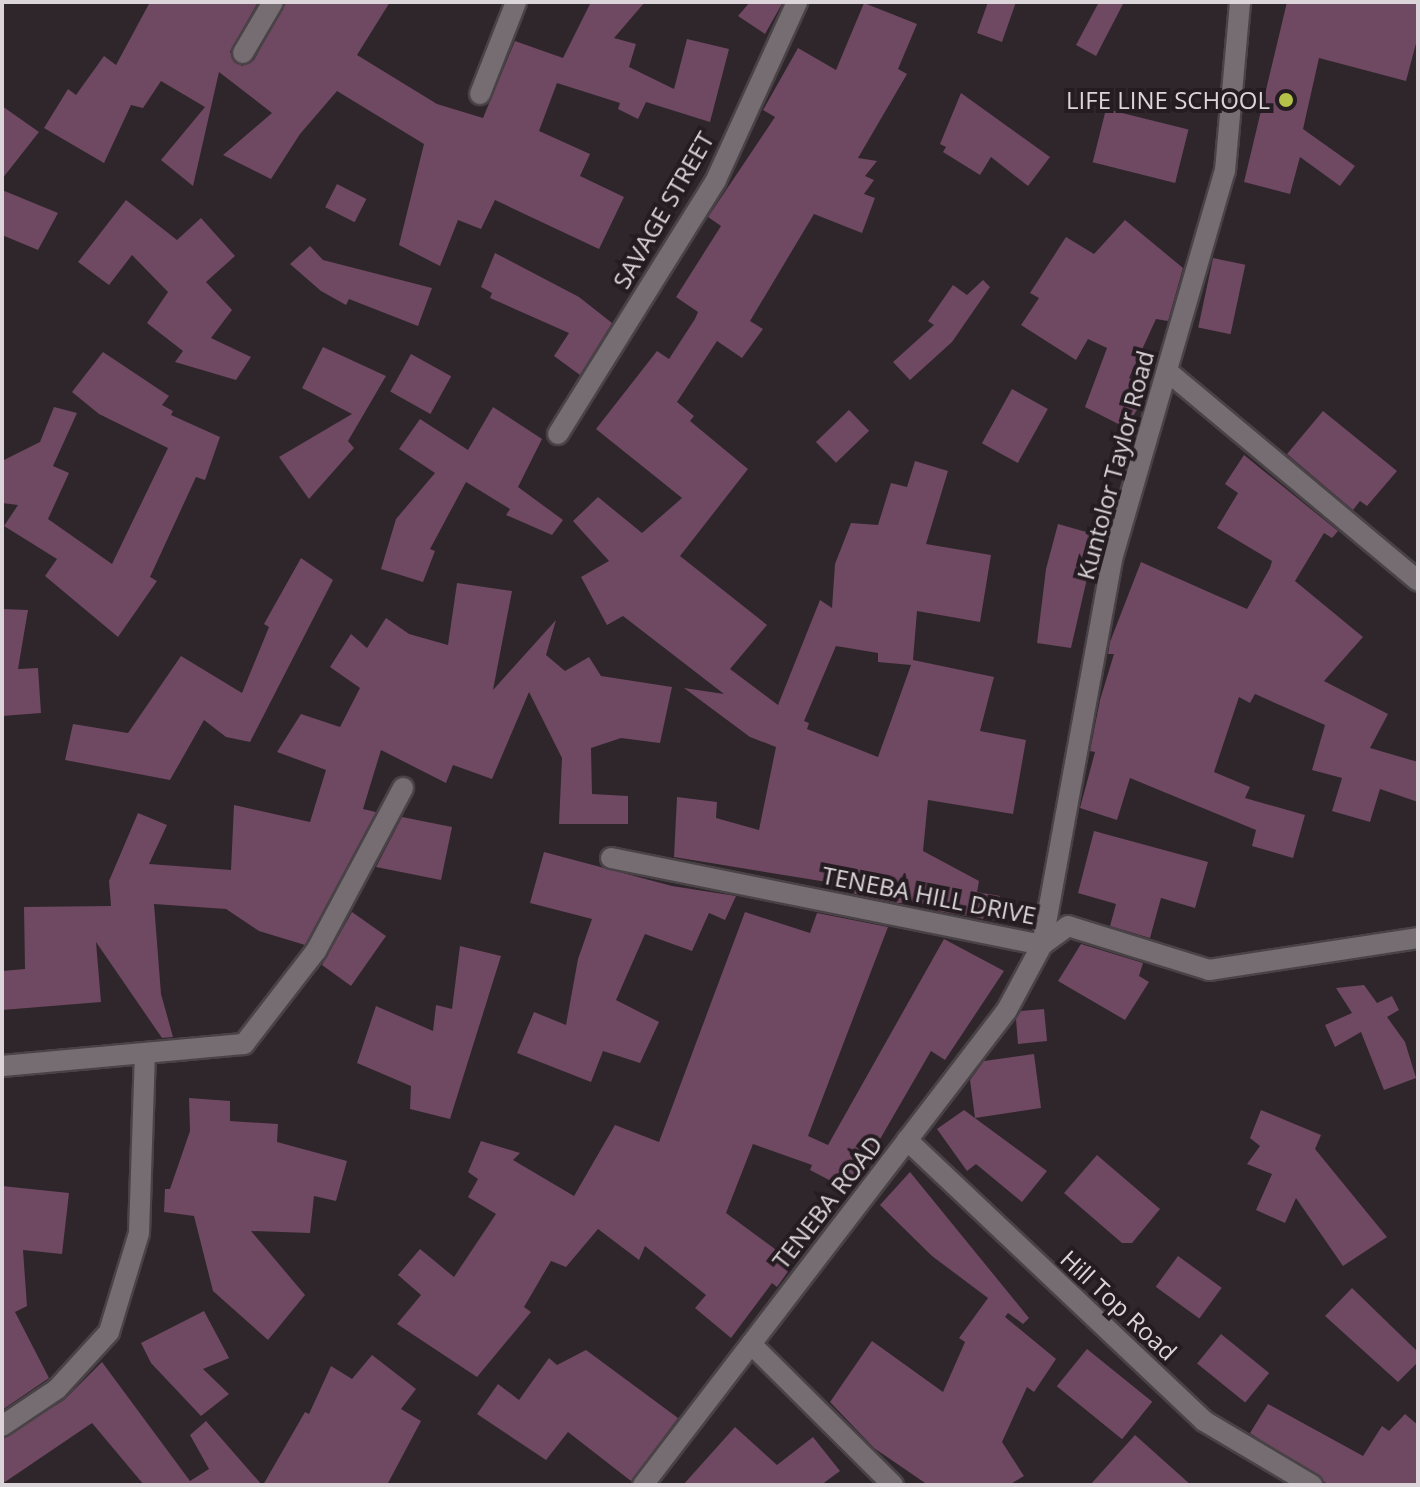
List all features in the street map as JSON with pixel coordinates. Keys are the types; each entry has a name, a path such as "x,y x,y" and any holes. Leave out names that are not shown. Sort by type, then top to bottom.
{"street":[{"path":"243,53 273,2"},
{"path":"480,94 516,2"},
{"name":"SAVAGE STREET","path":"558,434 716,180 797,2"},
{"name":"Kuntolor Taylor Road","path":"1042,945 1112,559 1225,171 1240,2"},
{"path":"1167,371 1418,581"},
{"path":"2,1066 244,1044 316,951 403,788"},
{"name":"TENEBA HILL DRIVE","path":"611,858 1042,945 1068,926 1209,970 1418,938"},
{"name":"TENEBA ROAD","path":"643,1485 1007,1010 1042,945"},
{"path":"2,1426 57,1389 109,1332 139,1233 145,1053"},
{"name":"Hill Top Road","path":"907,1140 1204,1421 1312,1485"},
{"path":"751,1344 893,1485"}],"building":[{"path":"150,2 258,2 230,52 242,66 254,60 286,2 390,2 357,55 437,104 483,118 515,41 563,58 591,2 645,2 614,38 636,44 629,67 674,89 687,39 729,49 710,122 646,102 638,119 618,109 620,103 557,83 539,131 590,154 580,176 624,197 599,249 495,200 481,229 458,220 440,266 399,245 424,144 337,91 300,134 271,179 223,155 272,113 219,72 193,186 161,160 205,107 161,81 143,108 131,105 104,163 44,128 68,89 76,95 104,56 116,65"},
{"path":"750,2 783,2 765,34 738,16"},
{"path":"988,2 1016,2 1002,42 977,33"},
{"path":"1099,2 1124,2 1096,56 1076,45"},
{"name":"LIFE LINE SCHOOL","path":"1287,2 1418,2 1418,36 1406,81 1319,58 1303,129 1355,166 1340,186 1300,157 1290,194 1244,182"},
{"path":"864,3 917,24 898,69 907,74 858,158 877,161 865,176 874,180 864,194 875,198 862,233 814,214 750,321 763,329 742,358 717,341 677,402 694,416 690,421 748,469 680,556 767,625 730,669 778,705 820,600 832,608 835,564 851,523 878,525 891,483 907,487 915,461 948,471 926,544 991,555 980,622 917,611 913,660 994,677 980,731 1026,740 1013,814 928,800 923,851 979,881 977,892 1000,896 996,921 938,911 940,904 898,903 825,888 827,882 674,857 677,797 717,802 716,818 759,830 776,747 750,737 684,688 724,694 623,616 607,625 581,577 609,561 573,521 598,497 642,533 682,498 596,429 657,351 669,359 695,319 698,312 676,297 721,226 708,217 775,117 763,110 798,48 836,70","holes":["836,646 878,653 878,662 911,665 878,757 807,729 809,723 804,721"]},
{"path":"961,93 1050,157 1028,186 991,157 980,175 943,152 946,147 940,144"},
{"path":"2,106 39,132 2,179"},
{"path":"1106,109 1188,130 1175,183 1093,162"},
{"path":"337,184 366,199 355,222 325,207"},
{"path":"2,190 58,213 38,250 2,235"},
{"path":"126,200 177,240 201,218 235,256 206,282 232,310 211,338 251,357 236,380 175,362 183,351 147,323 168,292 132,255 109,285 78,262"},
{"path":"1125,220 1183,268 1168,321 1156,319 1129,378 1135,381 1125,401 1138,408 1126,428 1085,407 1107,348 1088,339 1076,360 1021,325 1039,298 1030,293 1066,237 1094,254"},
{"path":"310,246 323,260 432,288 418,326 349,299 346,305 321,291 290,264"},
{"path":"495,253 579,297 612,323 580,375 554,356 569,333 490,298 492,293 481,287"},
{"path":"1213,258 1245,265 1231,334 1198,327"},
{"path":"983,280 990,287 952,342 910,380 893,362 934,325 928,321 953,285 967,295"},
{"path":"323,347 386,376 348,441 354,448 309,499 279,457 352,414 302,388"},
{"path":"103,352 169,396 162,405 173,411 171,415 220,437 205,480 196,477 150,577 157,581 118,637 45,576 57,559 4,526 18,505 2,503 2,461 40,442 54,407 77,413 53,466 69,473 48,519 112,564 168,448 99,414 72,392"},
{"path":"411,354 451,376 430,414 390,392"},
{"path":"1012,389 1048,409 1018,463 982,443"},
{"path":"493,407 542,439 518,487 563,520 552,535 506,515 510,509 466,482 430,549 435,551 423,582 381,569 396,519 435,473 399,449 420,419 468,450"},
{"path":"849,410 869,431 836,463 816,442"},
{"path":"1323,411 1397,471 1367,506 1360,501 1353,510 1287,454"},
{"path":"1244,455 1338,531 1332,538 1324,533 1295,581 1363,637 1324,681 1388,714 1370,748 1418,762 1418,802 1380,789 1370,822 1332,811 1342,778 1312,770 1325,725 1255,694 1250,703 1239,697 1214,772 1250,787 1245,798 1305,815 1293,858 1252,846 1256,830 1130,778 1117,820 1080,808 1095,752 1090,751 1100,700 1114,654 1108,654 1110,642 1141,562 1247,609 1270,568 1272,561 1217,528 1238,493 1225,484"},
{"path":"1058,524 1097,535 1071,648 1037,643 1046,569"},
{"path":"301,558 333,580 250,742 226,737 204,720 170,780 65,760 73,724 128,733 181,656 242,693 269,627 264,624"},
{"path":"457,583 512,591 493,690 556,620 546,655 565,671 589,657 601,676 672,687 660,743 621,738 591,748 592,794 628,796 628,824 559,824 562,758 529,692 492,779 453,765 446,783 381,750 363,809 376,812 305,945 259,931 226,909 154,904 161,994 173,1037 162,1038 96,942 101,1002 2,1010 2,971 25,969 24,907 111,906 109,881 138,813 167,825 149,864 231,870 234,805 310,822 326,770 277,752 301,714 340,727 360,688 330,667 351,634 367,648 386,618 409,634 448,645"},
{"path":"2,609 28,610 18,669 38,668 41,713 2,716"},
{"path":"402,817 452,827 441,880 376,867"},
{"path":"1094,831 1208,862 1195,908 1161,898 1150,938 1110,926 1116,904 1078,893"},
{"path":"544,852 672,886 736,896 725,920 709,913 692,951 645,934 616,1000 659,1022 640,1063 603,1051 591,1082 517,1053 534,1012 566,1025 578,959 592,919 530,903"},
{"path":"352,912 386,936 351,986 322,965"},
{"path":"745,912 810,933 817,913 888,927 808,1136 828,1145 944,939 1004,971 945,1060 931,1051 850,1191 810,1170 812,1165 753,1144 726,1213 794,1263 777,1287 772,1283 731,1338 695,1308 706,1295 645,1246 639,1260 598,1229 566,1267 551,1261 524,1307 531,1312 477,1377 397,1324 421,1295 398,1275 420,1249 454,1277 496,1214 468,1197 478,1179 468,1172 481,1141 520,1153 513,1160 574,1196 615,1125 659,1142"},
{"path":"1081,944 1143,963 1139,976 1149,982 1125,1020 1058,981"},
{"path":"460,946 501,956 450,1119 410,1109 411,1086 357,1063 376,1006 433,1031 436,1005 452,1009"},
{"path":"1364,985 1377,1003 1392,996 1399,1010 1387,1017 1405,1042 1416,1078 1384,1090 1361,1032 1335,1047 1325,1025 1352,1013 1336,988"},
{"path":"1044,1009 1047,1041 1018,1044 1016,1019 1021,1011"},
{"path":"1034,1054 1041,1108 975,1118 970,1080 984,1061"},
{"path":"189,1098 230,1101 230,1121 278,1124 277,1142 347,1161 336,1201 314,1196 310,1233 251,1231 305,1295 268,1340 213,1291 194,1216 164,1212 165,1189 170,1189 190,1131"},
{"path":"964,1110 1047,1171 1022,1202 976,1164 967,1171 937,1129"},
{"path":"1261,1110 1321,1135 1315,1149 1387,1237 1343,1266 1296,1198 1285,1223 1256,1210 1272,1174 1247,1164 1260,1146 1250,1138"},
{"path":"1097,1155 1160,1209 1132,1243 1122,1243 1064,1193"},
{"path":"910,1172 1029,1318 1023,1324 1008,1313 1005,1317 1056,1359 1034,1392 1027,1387 1002,1442 1024,1476 1009,1485 928,1485 874,1448 830,1402 872,1341 943,1392 965,1342 959,1338 988,1298 932,1256 880,1205"},
{"path":"2,1186 69,1193 62,1254 23,1250 27,1306 15,1312 49,1378 2,1410"},
{"path":"1178,1256 1222,1288 1199,1318 1156,1287"},
{"path":"1352,1288 1418,1352 1418,1362 1398,1382 1325,1316"},
{"path":"204,1311 229,1358 203,1369 229,1394 201,1416 151,1363 141,1343"},
{"path":"1221,1334 1269,1373 1245,1403 1197,1364"},
{"path":"1087,1349 1152,1402 1122,1439 1057,1386"},
{"path":"586,1350 678,1418 631,1481 568,1432 546,1460 477,1414 498,1384 519,1400 549,1358 557,1365"},
{"path":"372,1355 416,1389 401,1409 421,1421 387,1485 263,1485 305,1412 309,1414 331,1366 352,1379"},
{"path":"102,1362 190,1481 209,1469 190,1435 206,1421 262,1485 144,1485 92,1423 2,1484 2,1439 64,1400"},
{"path":"1268,1404 1363,1456 1382,1426 1389,1431 1405,1414 1418,1425 1418,1485 1329,1485 1250,1433"},
{"path":"735,1427 777,1465 813,1437 840,1471 821,1485 683,1485"},
{"path":"1135,1435 1191,1485 1090,1485"}],"place":[{"name":"LIFE LINE SCHOOL","path":"1286,100"}]}
